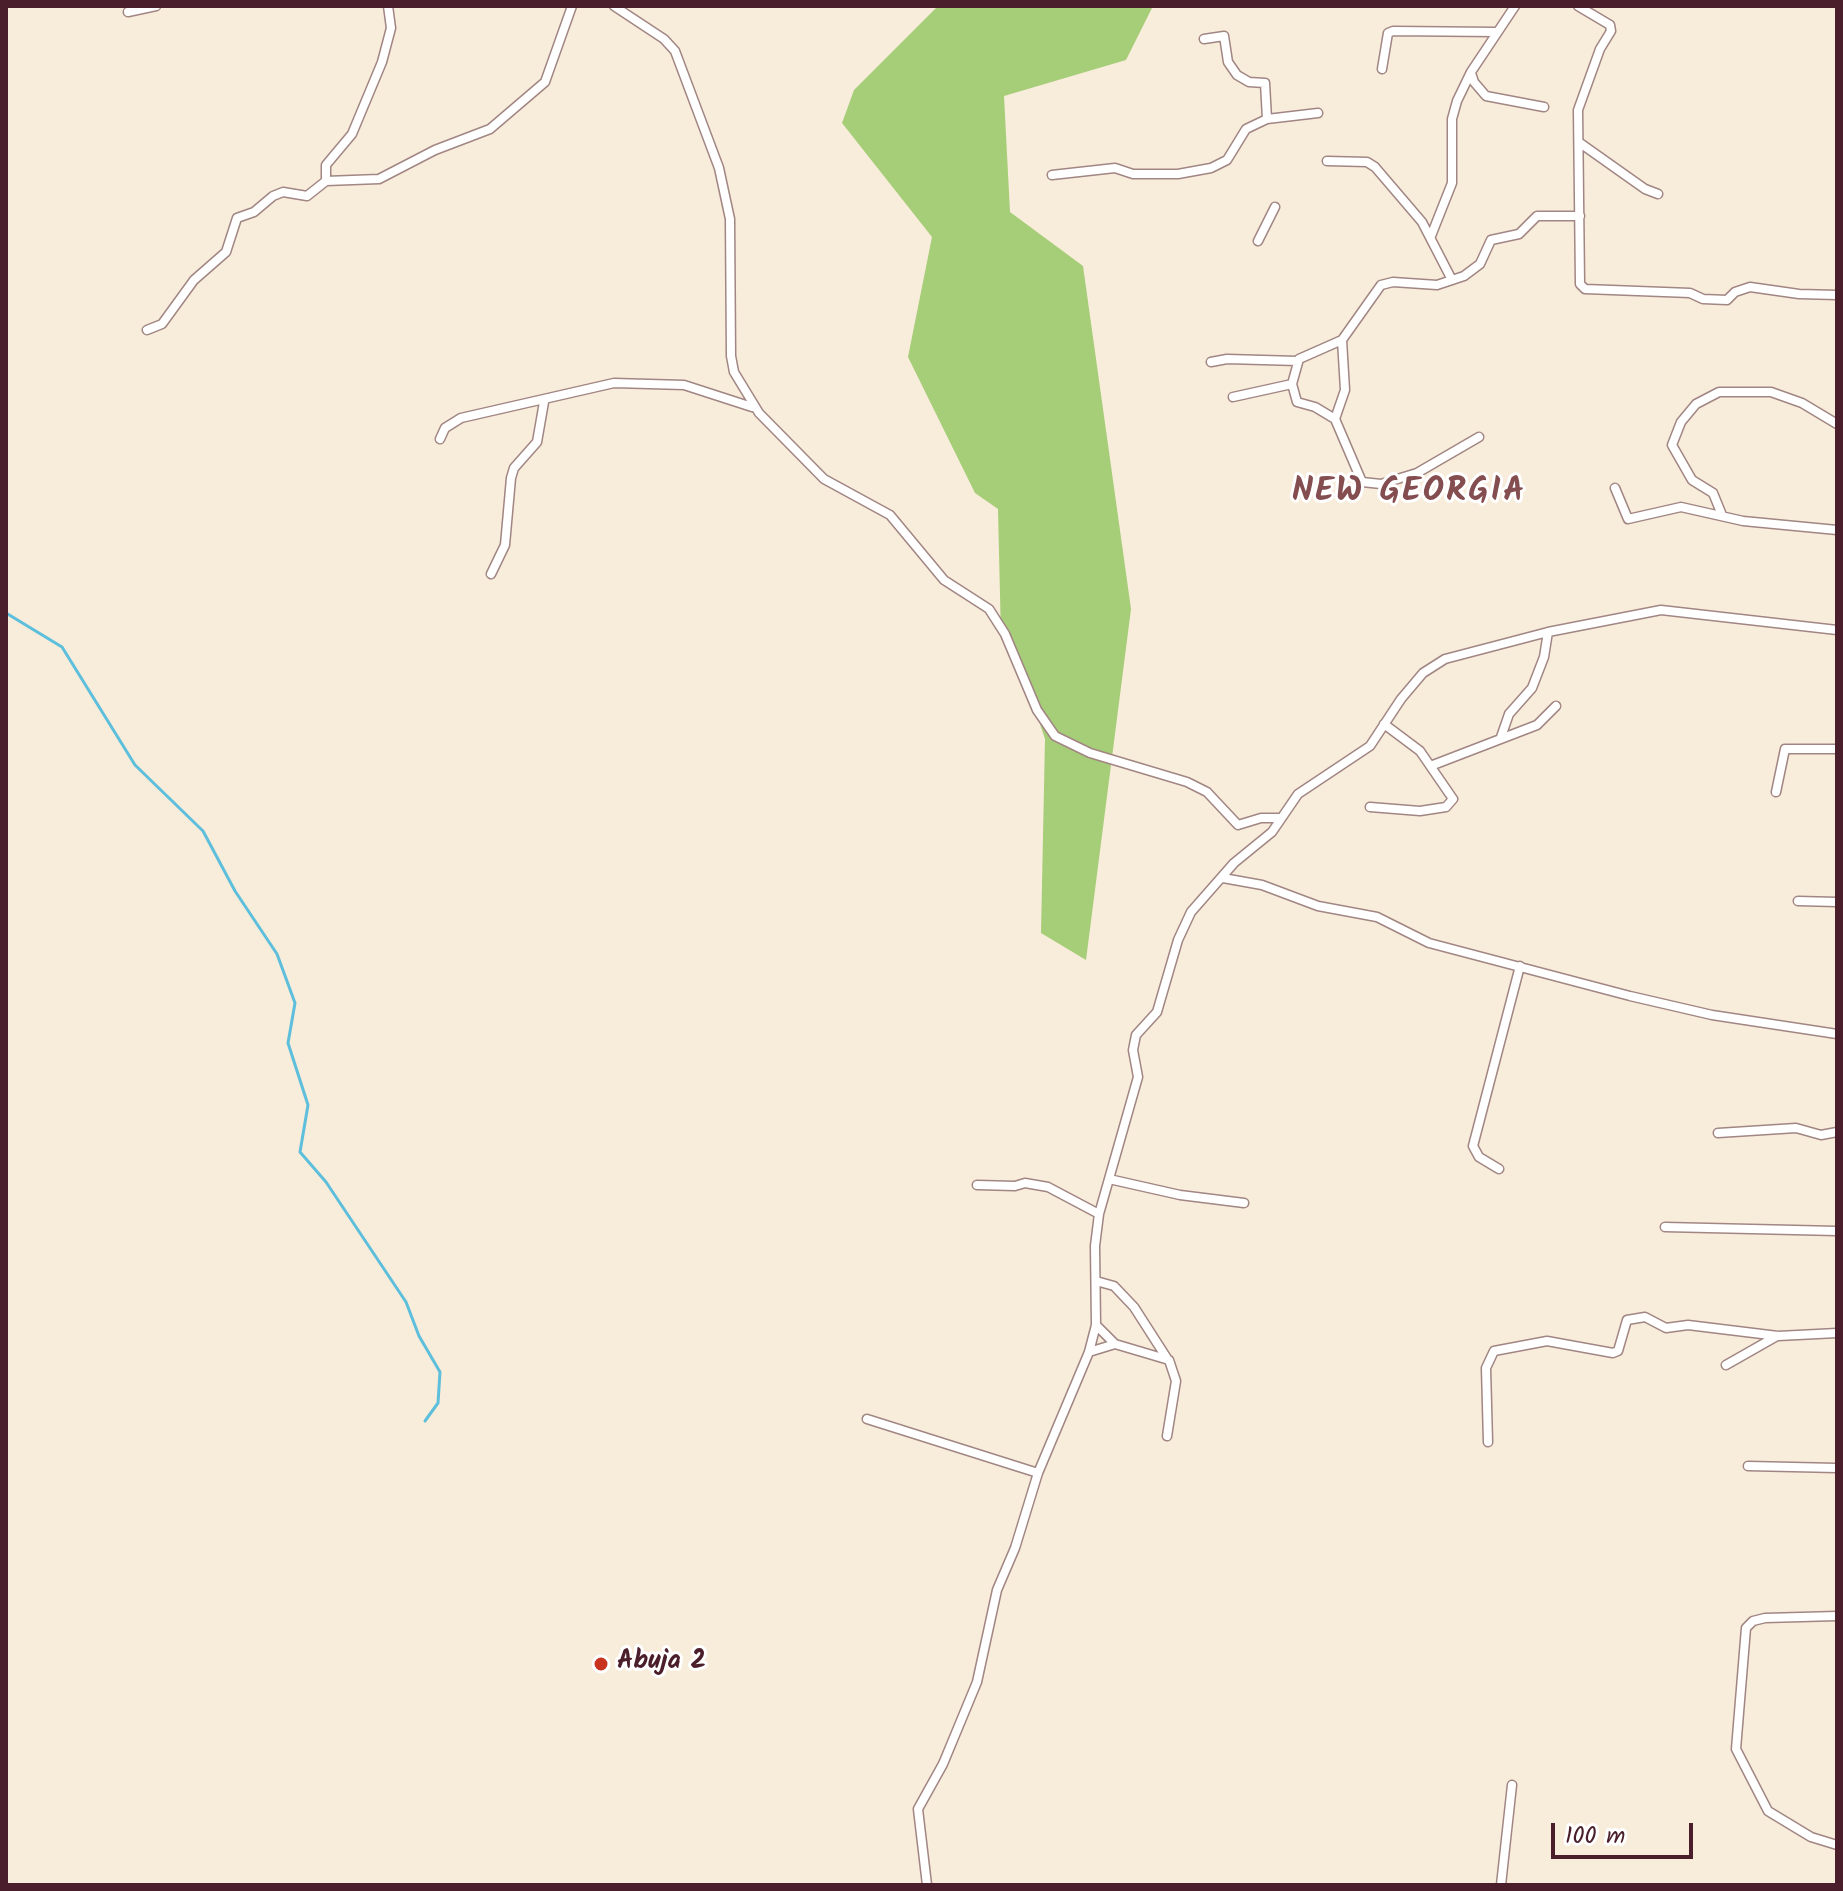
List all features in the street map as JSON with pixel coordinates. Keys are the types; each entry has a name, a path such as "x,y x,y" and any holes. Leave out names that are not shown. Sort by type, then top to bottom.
{"street":[{"path":"128,12 156,6"},
{"path":"147,330 162,324 194,280 226,252 237,218 254,212 273,196 283,192 307,196 326,181 379,179 435,150 490,129 545,82 572,6"},
{"path":"614,6 664,39 683,66 728,201 734,372 759,413"},
{"path":"1431,236 1452,183 1452,119 1471,72 1515,6"},
{"path":"1578,6 1603,19 1610,25 1611,31 1582,93 1578,110 1578,279 1585,289 1690,293 1700,298 1727,300 1735,292 1750,287 1799,294 1837,295"},
{"path":"326,181 326,165 352,134 382,62 391,28 387,7"},
{"path":"1382,69 1388,33 1393,31 1496,32"},
{"path":"1204,39 1224,36 1228,62 1237,75 1249,82 1265,83 1267,119"},
{"path":"1471,72 1474,82 1486,96 1544,107"},
{"path":"1052,175 1091,169 1115,168 1140,175 1211,168 1227,160 1246,129 1267,119 1318,113"},
{"path":"1580,143 1645,189 1658,194"},
{"path":"1327,161 1367,162 1375,167 1431,236 1452,280"},
{"path":"1258,241 1275,207"},
{"path":"1211,362 1227,359 1298,361 1342,340 1381,285 1393,282 1437,285 1452,280 1473,272 1491,240 1519,234 1537,216 1580,216"},
{"path":"1335,419 1345,390 1342,340"},
{"path":"1298,361 1292,384 1297,402 1315,407 1335,419 1354,458 1357,475 1368,485 1417,473 1479,437"},
{"path":"440,439 445,428 461,418 544,402 614,383 670,383 743,402 759,413 824,479 890,515 944,580 989,609 1005,634 1037,710 1055,736 1090,753 1187,782 1207,792 1238,825 1261,818 1281,818"},
{"path":"1233,397 1292,384"},
{"path":"1722,515 1713,493 1692,480 1672,445 1681,422 1696,404 1719,392 1771,392 1802,403 1837,424"},
{"path":"491,574 505,545 514,468 540,435 544,402"},
{"path":"1615,488 1628,519 1681,507 1768,525 1837,530"},
{"path":"927,1885 918,1809 943,1764 977,1682 997,1590 1015,1548 1038,1473 1089,1352 1096,1325 1095,1246 1099,1214 1138,1074 1133,1050 1136,1035 1157,1012 1188,918 1234,863 1272,832 1298,794 1323,774 1370,746 1423,673 1445,659 1548,632 1672,609 1837,630"},
{"path":"1501,737 1509,714 1532,688 1544,657 1548,632"},
{"path":"1433,765 1537,725 1556,706"},
{"path":"1370,807 1420,811 1452,804 1449,791 1433,765 1384,724"},
{"path":"1776,792 1787,748 1837,749"},
{"path":"1223,878 1262,885 1318,906 1369,914 1419,940 1712,1015 1837,1034"},
{"path":"1798,901 1837,902"},
{"path":"1499,1169 1479,1157 1473,1146 1520,966"},
{"path":"1718,1133 1796,1128 1821,1135 1837,1132"},
{"path":"1109,1179 1180,1195 1244,1203"},
{"path":"977,1185 1015,1186 1025,1183 1048,1187 1099,1214"},
{"path":"1665,1227 1837,1231"},
{"path":"1096,1281 1114,1286 1134,1307 1169,1360 1176,1381 1167,1436"},
{"path":"1488,1442 1486,1368 1494,1351 1547,1341 1613,1353 1618,1351 1627,1320 1645,1317 1666,1328 1688,1325 1778,1336 1837,1333"},
{"path":"1096,1325 1115,1344 1169,1360"},
{"path":"1726,1365 1778,1336"},
{"path":"1089,1352 1115,1344"},
{"path":"867,1419 898,1426 1038,1473"},
{"path":"1748,1466 1837,1468"},
{"path":"1837,1616 1765,1618 1753,1621 1746,1628 1736,1749 1768,1811 1797,1830 1837,1845"},
{"path":"1501,1885 1512,1785"}],"green space":[{"path":"938,6 1153,6 1126,60 1004,96 1010,212 1083,266 1131,609 1086,960 1041,933 1045,739 1022,670 1001,637 998,509 975,493 908,357 932,237 842,123 854,90"}],"waterway":[{"path":"6,613 62,647 135,765 203,831 235,891 277,954 295,1003 288,1043 308,1105 300,1152 326,1182 406,1302 419,1336 440,1372 438,1403 425,1421"}],"place":[{"name":"Abuja 2","path":"601,1664"}],"district":[{"name":"NEW GEORGIA","path":"1409,494"}]}
